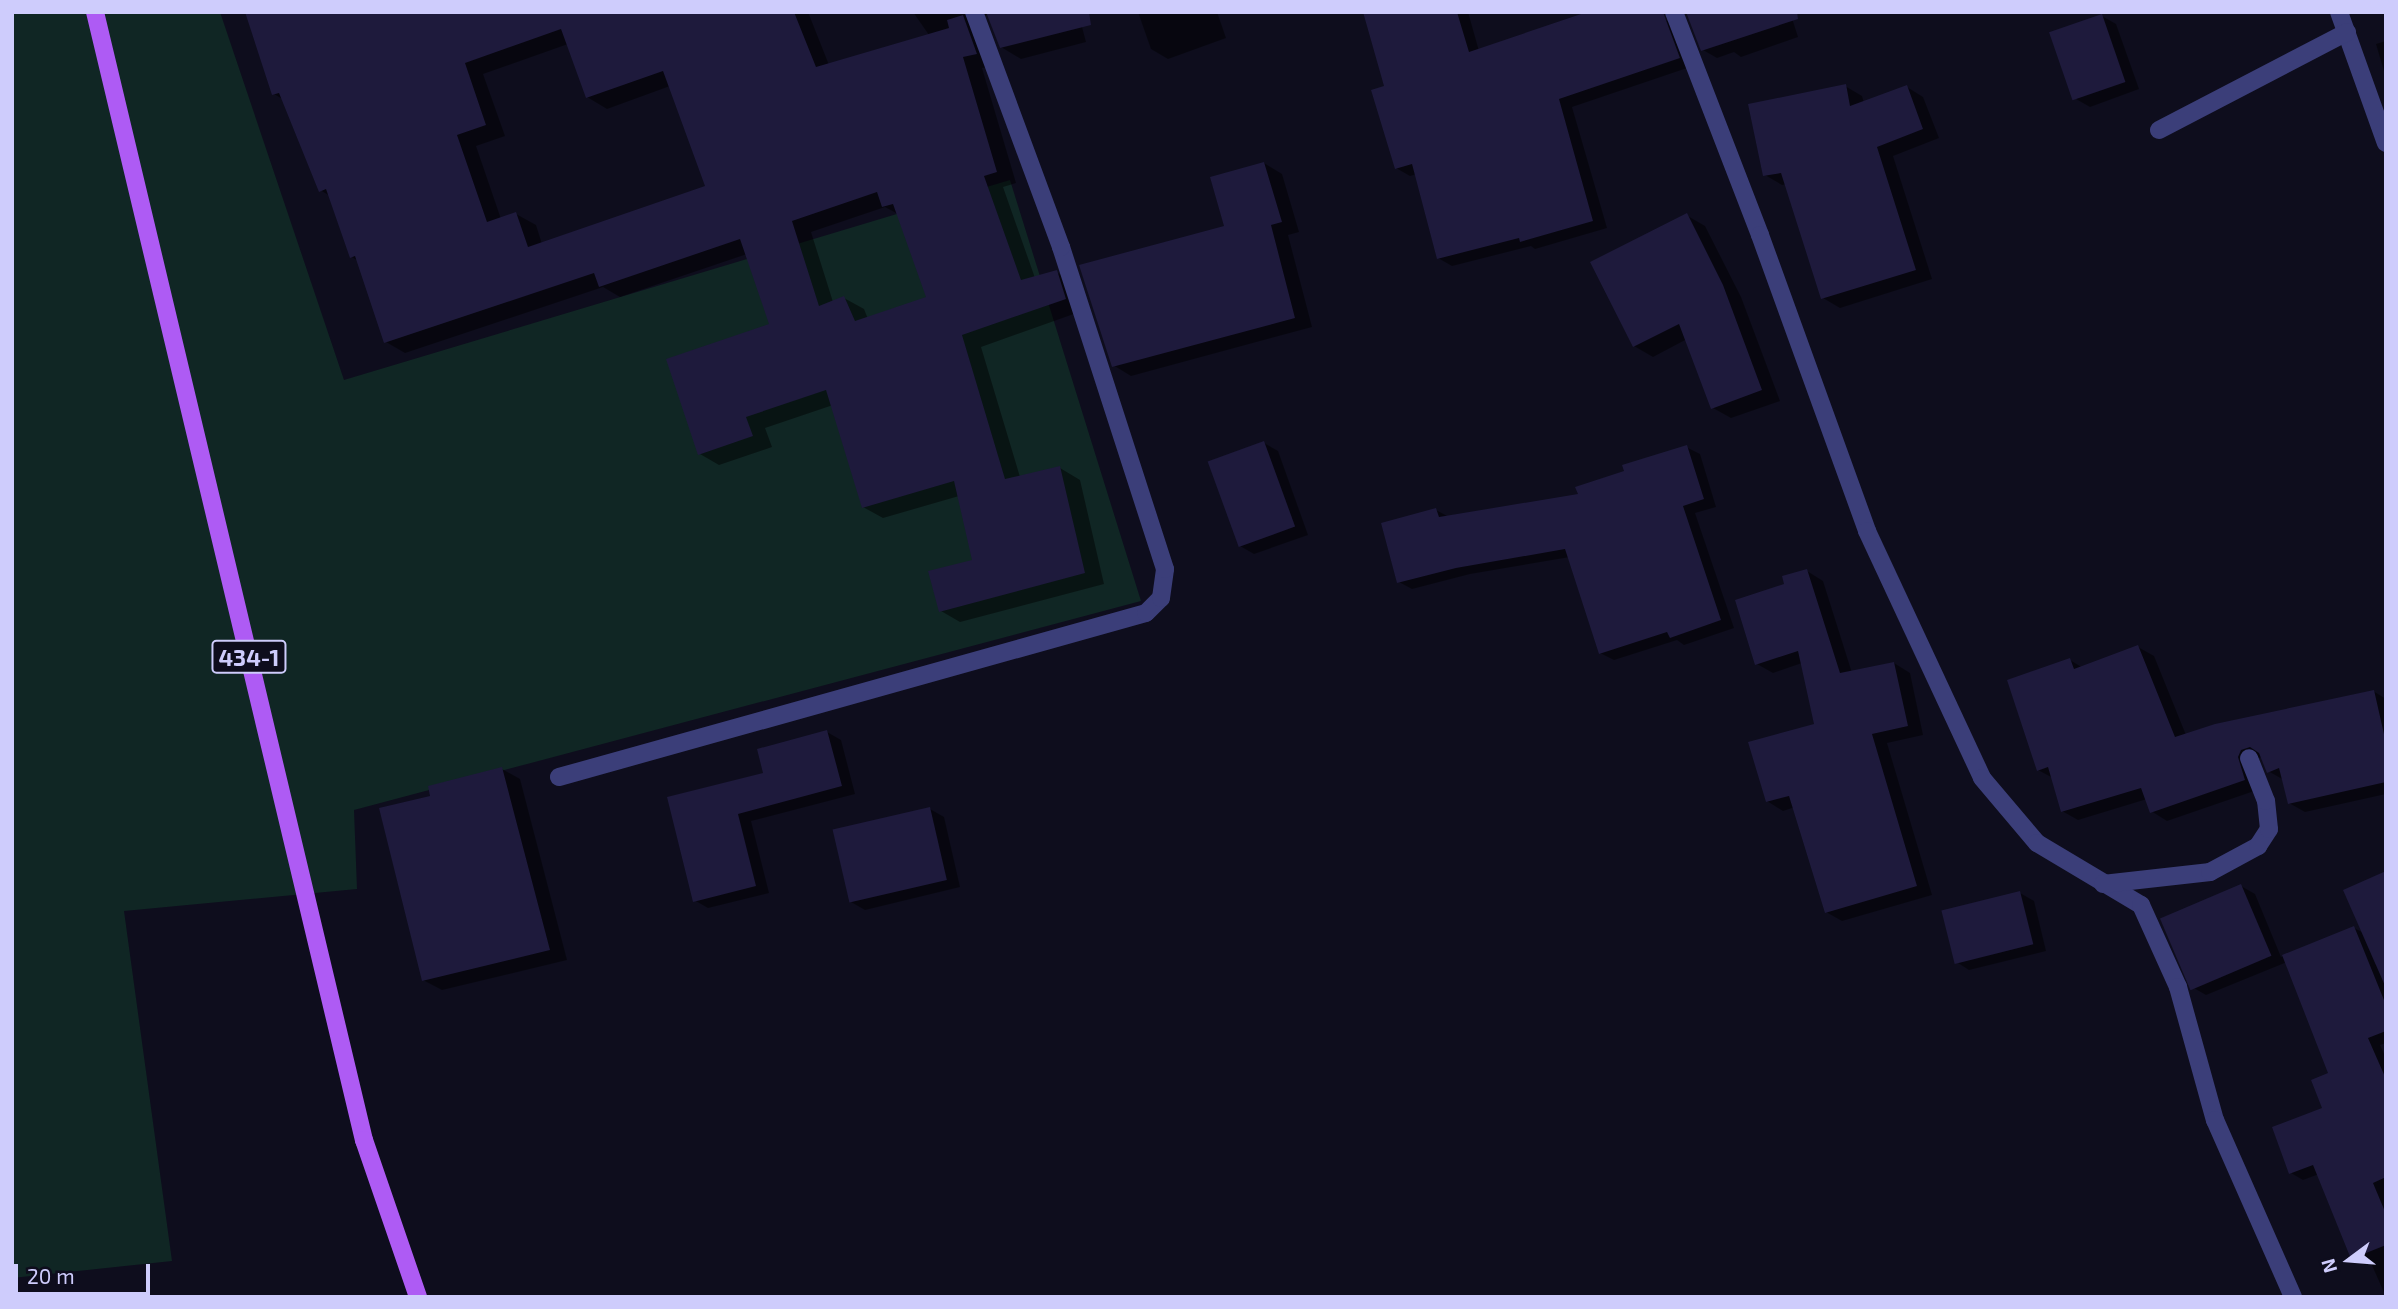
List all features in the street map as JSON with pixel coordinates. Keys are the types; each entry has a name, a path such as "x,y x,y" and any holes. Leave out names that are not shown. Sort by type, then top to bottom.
{"main road":[{"name":"434-1","path":"95,12 364,1140 418,1297"}],"street":[{"path":"559,776 1146,613 1161,598 1165,569 1161,556 1061,247 974,12"},
{"path":"1674,12 1760,235 1867,531 1982,778 2038,843 2141,905 2178,987 2215,1120 2293,1297"},
{"path":"2339,12 2386,143"},
{"path":"2159,130 2347,32"},
{"path":"2103,884 2210,872 2258,846 2269,830 2266,801 2249,758"}],"green space":[{"path":"12,12 220,12 344,380 1010,180 1141,601 354,810 357,889 124,911 172,1261 12,1278"}],"building":[{"path":"245,12 794,12 816,67 949,28 947,20 963,15 977,54 963,57 997,172 984,176 1021,280 1057,270 1066,299 962,335 1005,479 1060,466 1085,573 939,612 928,571 972,560 954,481 862,508 826,390 746,417 753,436 698,455 666,359 769,324 740,239 599,287 594,273 384,343 355,256 350,258 326,189 319,192 279,93 272,95","holes":["561,29 586,98 663,71 705,186 528,247 516,212 487,222 457,135 486,125 465,63","877,192 882,207 893,204 926,297 855,321 844,296 819,306 792,221"]},
{"path":"986,12 1089,12 1091,25 1000,48"},
{"path":"1363,12 1457,12 1469,52 1587,12 1663,12 1680,58 1559,99 1593,221 1520,242 1519,238 1437,259 1412,164 1395,169 1371,90 1384,86"},
{"path":"1686,12 1797,12 1798,19 1701,51"},
{"path":"2102,14 2125,82 2072,100 2049,32"},
{"path":"1846,84 1850,106 1907,85 1923,129 1877,147 1916,270 1821,299 1781,173 1763,176 1748,104"},
{"path":"1264,162 1282,222 1271,225 1295,318 1112,367 1079,265 1224,226 1210,177"},
{"path":"1687,213 1723,285 1762,390 1711,409 1679,324 1633,347 1590,262"},
{"path":"1264,441 1295,527 1239,547 1208,462"},
{"path":"1687,445 1704,499 1683,506 1721,620 1670,638 1667,632 1599,654 1565,549 1456,568 1397,583 1381,523 1436,508 1439,517 1578,494 1575,487 1624,471 1622,465"},
{"path":"1807,569 1840,673 1894,662 1908,726 1872,734 1917,886 1825,913 1789,796 1766,802 1748,742 1814,724 1798,651 1755,665 1735,600 1784,584 1782,576"},
{"path":"2138,645 2175,737 2215,724 2374,690 2386,743 2386,782 2288,804 2279,768 2267,773 2259,753 2250,747 2241,750 2238,757 2245,780 2150,813 2141,788 2061,812 2048,767 2037,771 2007,680 2070,658 2074,669"},
{"path":"827,730 842,786 738,814 756,886 693,902 667,797 763,773 757,749"},
{"path":"502,767 550,950 422,981 379,808 430,796 428,786"},
{"path":"930,807 947,880 849,903 833,829"},
{"path":"2386,871 2386,988 2343,890"},
{"path":"2241,884 2271,956 2190,990 2160,918"},
{"path":"2020,891 2033,944 1955,964 1941,911"},
{"path":"2354,926 2386,1005 2386,1031 2368,1038 2386,1079 2386,1177 2373,1183 2386,1214 2386,1245 2351,1259 2313,1165 2289,1174 2272,1127 2322,1108 2311,1080 2328,1073 2282,955"}]}
